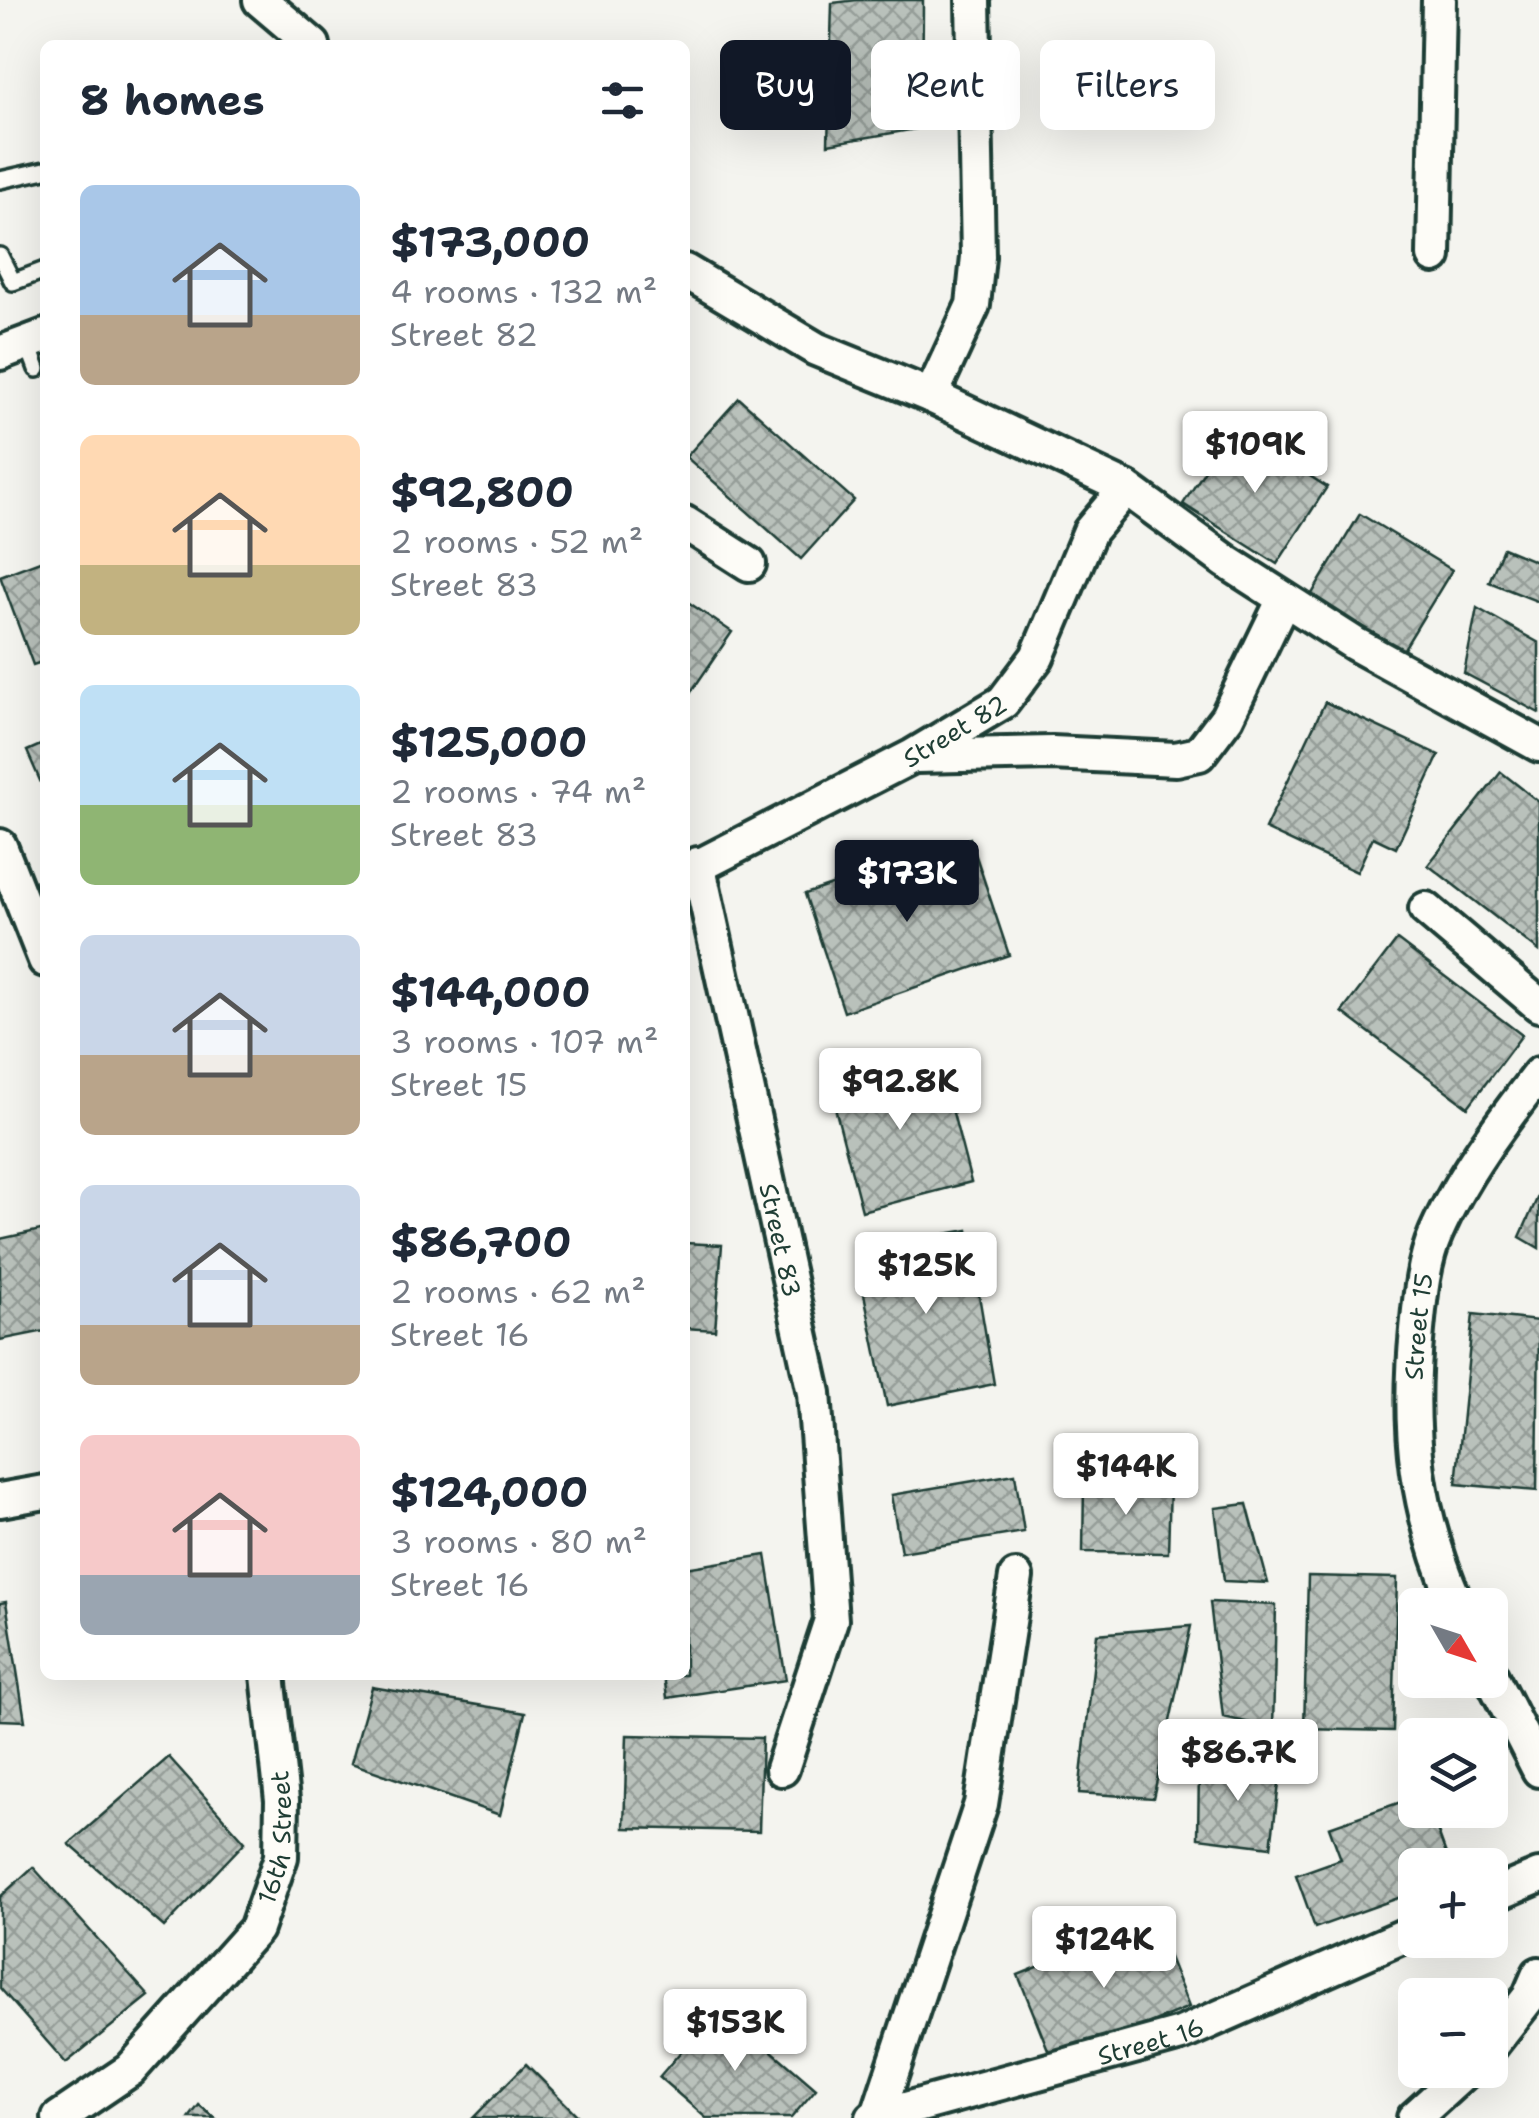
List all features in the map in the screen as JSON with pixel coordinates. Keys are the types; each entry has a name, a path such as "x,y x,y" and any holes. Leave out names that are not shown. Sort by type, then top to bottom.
{"street":[{"path":"260,0 278,20 306,40"},
{"path":"931,396 973,304 978,257 974,0"},
{"path":"1434,256 1439,0"},
{"path":"690,273 816,349 931,396 1126,488 1355,644 1539,745"},
{"name":"Street 82","path":"692,869 913,756 990,713 1014,693 1037,658 1090,531 1126,488"},
{"path":"690,527 748,564"},
{"path":"913,756 1052,753 1176,759 1199,754 1222,726 1284,598"},
{"path":"0,846 40,947"},
{"name":"Street 83","path":"692,869 814,1392 831,1620 782,1769"},
{"path":"1426,909 1539,1005"},
{"name":"Street 15","path":"1452,1588 1424,1512 1412,1452 1410,1397 1418,1312 1435,1235 1481,1152 1539,1074"},
{"path":"0,1500 40,1493"},
{"path":"876,2117 981,1804 1016,1577"},
{"name":"16th Street","path":"59,2118 130,2070 256,1929 281,1857 282,1800 269,1680"},
{"path":"1502,1698 1539,1770"},
{"path":"1508,1890 1539,1876"},
{"name":"Street 16","path":"876,2117 1181,2034 1398,1938"},
{"path":"1508,2023 1529,1996 1539,1974"},
{"path":"1414,2118 1447,2088"}],"lane":[{"path":"0,180 40,171"},
{"path":"0,256 13,282 40,272"}],"building":[{"path":"923,0 923,40 871,40 871,130 910,130 828,144 828,130 851,130 851,40 831,40 832,3"},
{"path":"739,398 854,500 801,559 690,461 690,453"},
{"path":"1233,427 1327,487 1277,564 1183,504"},
{"path":"1360,514 1452,570 1399,657 1307,602"},
{"path":"1503,548 1539,563 1539,602 1489,582"},
{"path":"40,561 40,663 33,665 0,576"},
{"path":"690,603 732,632 690,694"},
{"path":"1477,608 1539,643 1539,713 1464,673"},
{"path":"1325,702 1439,755 1396,848 1373,837 1357,872 1265,829"},
{"path":"40,745 40,781 27,751"},
{"path":"1501,772 1539,802 1539,951 1428,865"},
{"path":"970,838 1009,955 844,1012 805,894"},
{"path":"1397,940 1522,1035 1468,1107 1342,1012"},
{"path":"938,1055 971,1182 862,1211 829,1085"},
{"path":"1539,1194 1539,1248 1520,1237"},
{"path":"40,1230 40,1332 0,1340 0,1239"},
{"path":"968,1230 994,1384 887,1406 855,1250"},
{"path":"690,1243 722,1245 715,1330 690,1328"},
{"path":"1473,1314 1539,1321 1537,1491 1456,1484"},
{"path":"1015,1474 1024,1532 901,1552 891,1495"},
{"path":"1084,1483 1170,1485 1168,1553 1083,1552"},
{"path":"1247,1504 1268,1583 1224,1581 1215,1508"},
{"path":"766,1555 786,1680 667,1698 665,1680 690,1680 690,1567"},
{"path":"1308,1576 1397,1578 1393,1731 1304,1729"},
{"path":"6,1602 25,1721 0,1720 0,1603"},
{"path":"1210,1602 1276,1605 1273,1728 1223,1717"},
{"path":"1191,1626 1153,1798 1079,1793 1097,1634"},
{"path":"372,1687 525,1713 500,1815 351,1763"},
{"path":"627,1735 762,1738 759,1831 624,1828"},
{"path":"169,1757 245,1842 164,1927 69,1844"},
{"path":"1199,1767 1281,1768 1271,1847 1198,1838"},
{"path":"1398,1803 1398,1828 1437,1828 1444,1848 1398,1848 1398,1898 1315,1928 1296,1875 1341,1859 1329,1827"},
{"path":"33,1867 149,1996 66,2063 0,1988 0,1897"},
{"path":"1154,1920 1189,2007 1053,2062 1018,1975"},
{"path":"720,2006 816,2089 791,2118 706,2118 659,2077"},
{"path":"526,2064 580,2118 473,2118"},
{"path":"199,2105 215,2118 189,2118"}]}
